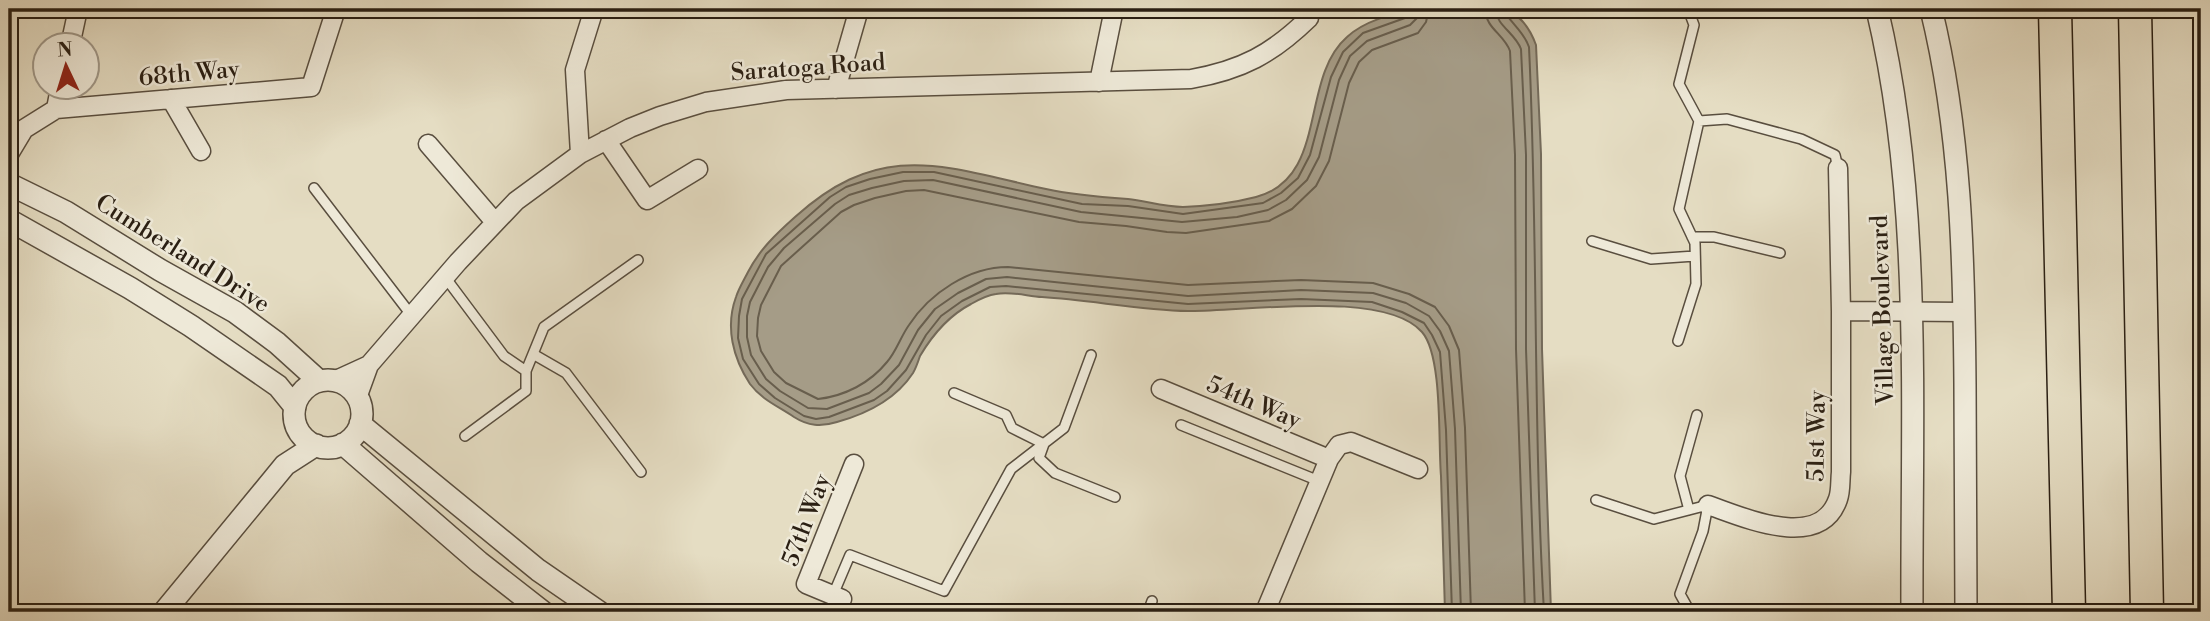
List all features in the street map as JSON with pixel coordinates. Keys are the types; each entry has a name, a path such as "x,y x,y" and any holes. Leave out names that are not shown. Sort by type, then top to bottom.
{"highway":[{"path":"2055,9 2069,612"},
{"path":"2135,9 2147,612"}],"street":[{"path":"72,32 78,9"},
{"name":"68th Way","path":"9,154 24,129 56,109 311,87 336,9"},
{"path":"580,154 575,70 594,9"},
{"path":"836,89 859,9"},
{"path":"1099,82 1114,9"},
{"name":"Village Boulevard","path":"1877,9 1897,111 1906,199 1911,313 1912,612"},
{"path":"1931,9 1949,104 1959,196 1964,312 1966,612"},
{"name":"Saratoga Road","path":"357,398 369,365 494,222 516,201 580,154 660,116 706,102 754,93 1191,79 1218,75 1244,66 1268,53 1290,37 1312,13"},
{"path":"171,99 201,151"},
{"path":"56,109 57,102"},
{"path":"606,140 647,200 698,169"},
{"path":"428,144 494,222"},
{"name":"51st Way","path":"1707,505 1762,524 1786,528 1816,523 1829,516 1838,498 1841,472 1841,311 1838,167"},
{"name":"Cumberland Drive","path":"9,184 66,212 235,312 327,381 349,388 357,398"},
{"path":"9,220 130,288 278,386 307,441 325,448 343,444 351,439 360,424 362,414 357,398"},
{"path":"1841,311 1964,312"},
{"name":"Saratoga Road","path":"327,381 369,365"},
{"path":"285,465 303,391 327,381"},
{"name":"54th Way","path":"1161,389 1329,460"},
{"path":"360,424 538,570 599,612"},
{"path":"1265,612 1329,460 1339,445 1351,442 1418,469"},
{"path":"343,444 479,562 543,612"},
{"path":"164,612 285,465 316,445"},
{"name":"57th Way","path":"834,604 806,584 854,464"}],"lane":[{"path":"1678,341 1696,284 1692,237 1679,209 1699,121 1679,83 1694,25 1688,9"},
{"path":"1699,121 1727,119 1801,139 1835,155 1838,167"},
{"path":"314,188 412,316"},
{"path":"1692,237 1714,237 1780,253"},
{"path":"1592,241 1651,259 1695,256"},
{"path":"465,436 527,391 526,371 544,327 638,260"},
{"path":"445,277 505,356 526,371"},
{"path":"533,354 566,373 641,472"},
{"path":"834,604 850,555 944,591 1011,469 1064,428 1091,355"},
{"path":"954,393 1006,415 1012,428 1044,444"},
{"path":"1689,510 1680,477 1697,415"},
{"path":"1181,425 1320,481"},
{"path":"1044,444 1039,458 1055,473 1115,497"},
{"path":"1596,500 1654,519 1707,505 1703,531 1680,594 1690,612"},
{"path":"1148,612 1152,601"}],"water":[{"path":"1479,8 1509,11 1526,25 1536,45 1541,154 1542,349 1551,612 1445,612 1438,400 1433,360 1429,344 1422,332 1403,319 1377,311 1312,306 1188,311 1001,293 980,299 955,314 942,326 920,356 913,373 889,398 859,415 826,425 810,424 794,417 760,394 744,374 735,353 731,331 733,308 739,290 769,242 827,192 857,176 886,168 915,165 945,167 1066,193 1176,207 1219,204 1256,197 1279,186 1294,170 1304,149 1323,77 1332,55 1347,37 1370,22 1414,9"}]}
